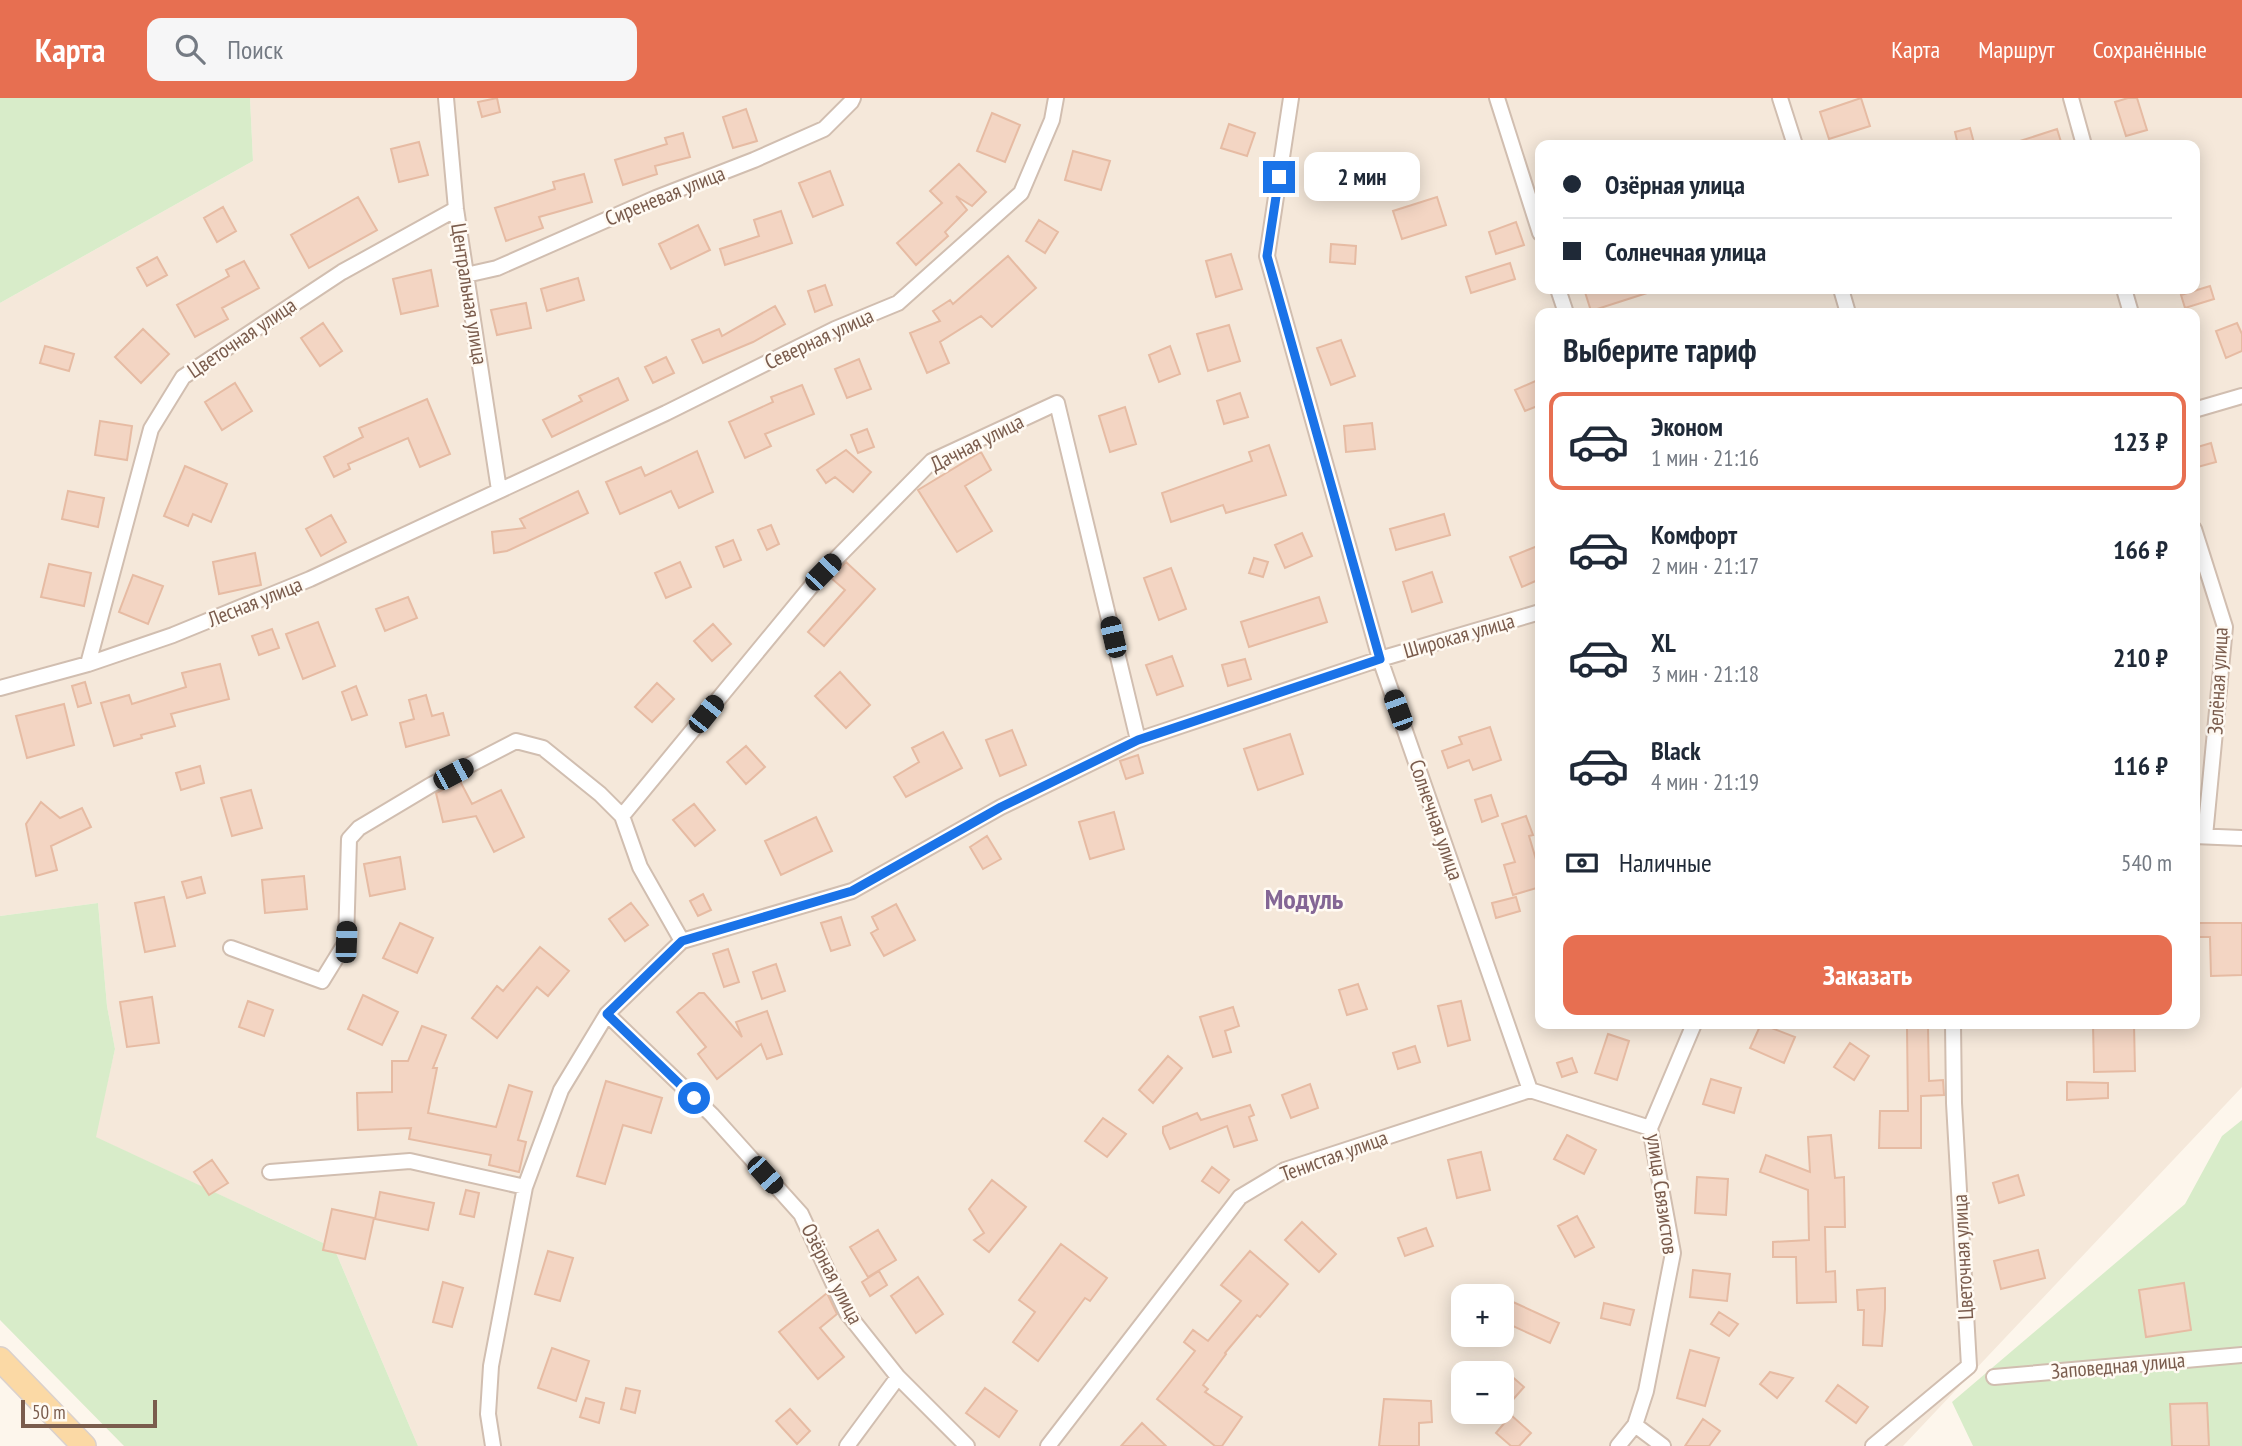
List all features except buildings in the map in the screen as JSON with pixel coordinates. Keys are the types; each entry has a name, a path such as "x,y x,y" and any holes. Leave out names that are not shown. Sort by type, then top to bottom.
{"main road":[{"path":"0,1359 84,1446"},
{"path":"0,1379 64,1446"}],"street":[{"name":"Центральная улица","path":"446,98 456,209 499,490"},
{"name":"Сиреневая улица","path":"466,275 496,268 656,198 824,130 852,98"},
{"name":"Северная улица","path":"499,490 666,414 835,330 898,303 1021,194 1052,120 1056,98"},
{"name":"Солнечная улица","path":"1291,98 1267,256 1380,659 1530,1090"},
{"path":"1497,98 1535,217"},
{"path":"1780,98 1793,140"},
{"path":"2071,98 2083,140"},
{"name":"Цветочная улица","path":"89,664 151,429 183,377 342,272 456,209"},
{"path":"2200,408 2242,396"},
{"name":"Дачная улица","path":"622,816 823,572 932,461 1057,403 1138,740"},
{"name":"Лесная улица","path":"0,688 89,664 173,635 310,579 499,490"},
{"name":"Зелёная улица","path":"2200,548 2225,627 2200,836"},
{"name":"Широкая улица","path":"493,1446 488,1414 491,1366 526,1187 561,1090 607,1014 682,941 852,891 1001,807 1138,740 1380,659 1535,613"},
{"path":"231,948 322,981 346,942 349,839 359,828 516,741 543,748 600,794 622,816 640,867 682,941"},
{"path":"2200,836 2242,838"},
{"name":"Озёрная улица","path":"607,1014 712,1115 801,1214 847,1313 898,1377 967,1446"},
{"name":"улица Связистов","path":"1618,1446 1635,1425 1646,1391 1673,1253 1650,1128 1692,1029"},
{"name":"Цветочная улица","path":"1873,1446 1969,1366 1952,1029"},
{"path":"1530,1090 1650,1128"},
{"name":"Тенистая улица","path":"1048,1446 1240,1197 1285,1170 1530,1090"},
{"path":"270,1172 410,1161 526,1187"},
{"name":"Заповедная улица","path":"1994,1377 2242,1355"},
{"path":"847,1446 898,1377"},
{"path":"1635,1425 1662,1446"}],"shaded area":[{"path":"250,98 2242,98 2242,1087 1903,1446 418,1446 334,1248 95,1137 115,1049 107,1006 98,903 0,916 0,303 253,161"}],"green space":[{"path":"0,98 250,98 253,161 0,303"},
{"path":"98,903 107,1006 115,1049 96,1137 334,1248 418,1446 124,1446 0,1320 0,916"},
{"path":"2242,1120 2242,1446 1973,1446 1952,1402 2185,1204 2222,1136"}],"district":[{"name":"Модуль","path":"1304,899"}],"route":[{"path":"694,1098 607,1014 682,941 852,891 1001,807 1138,740 1380,659 1267,256 1279,177"}]}
